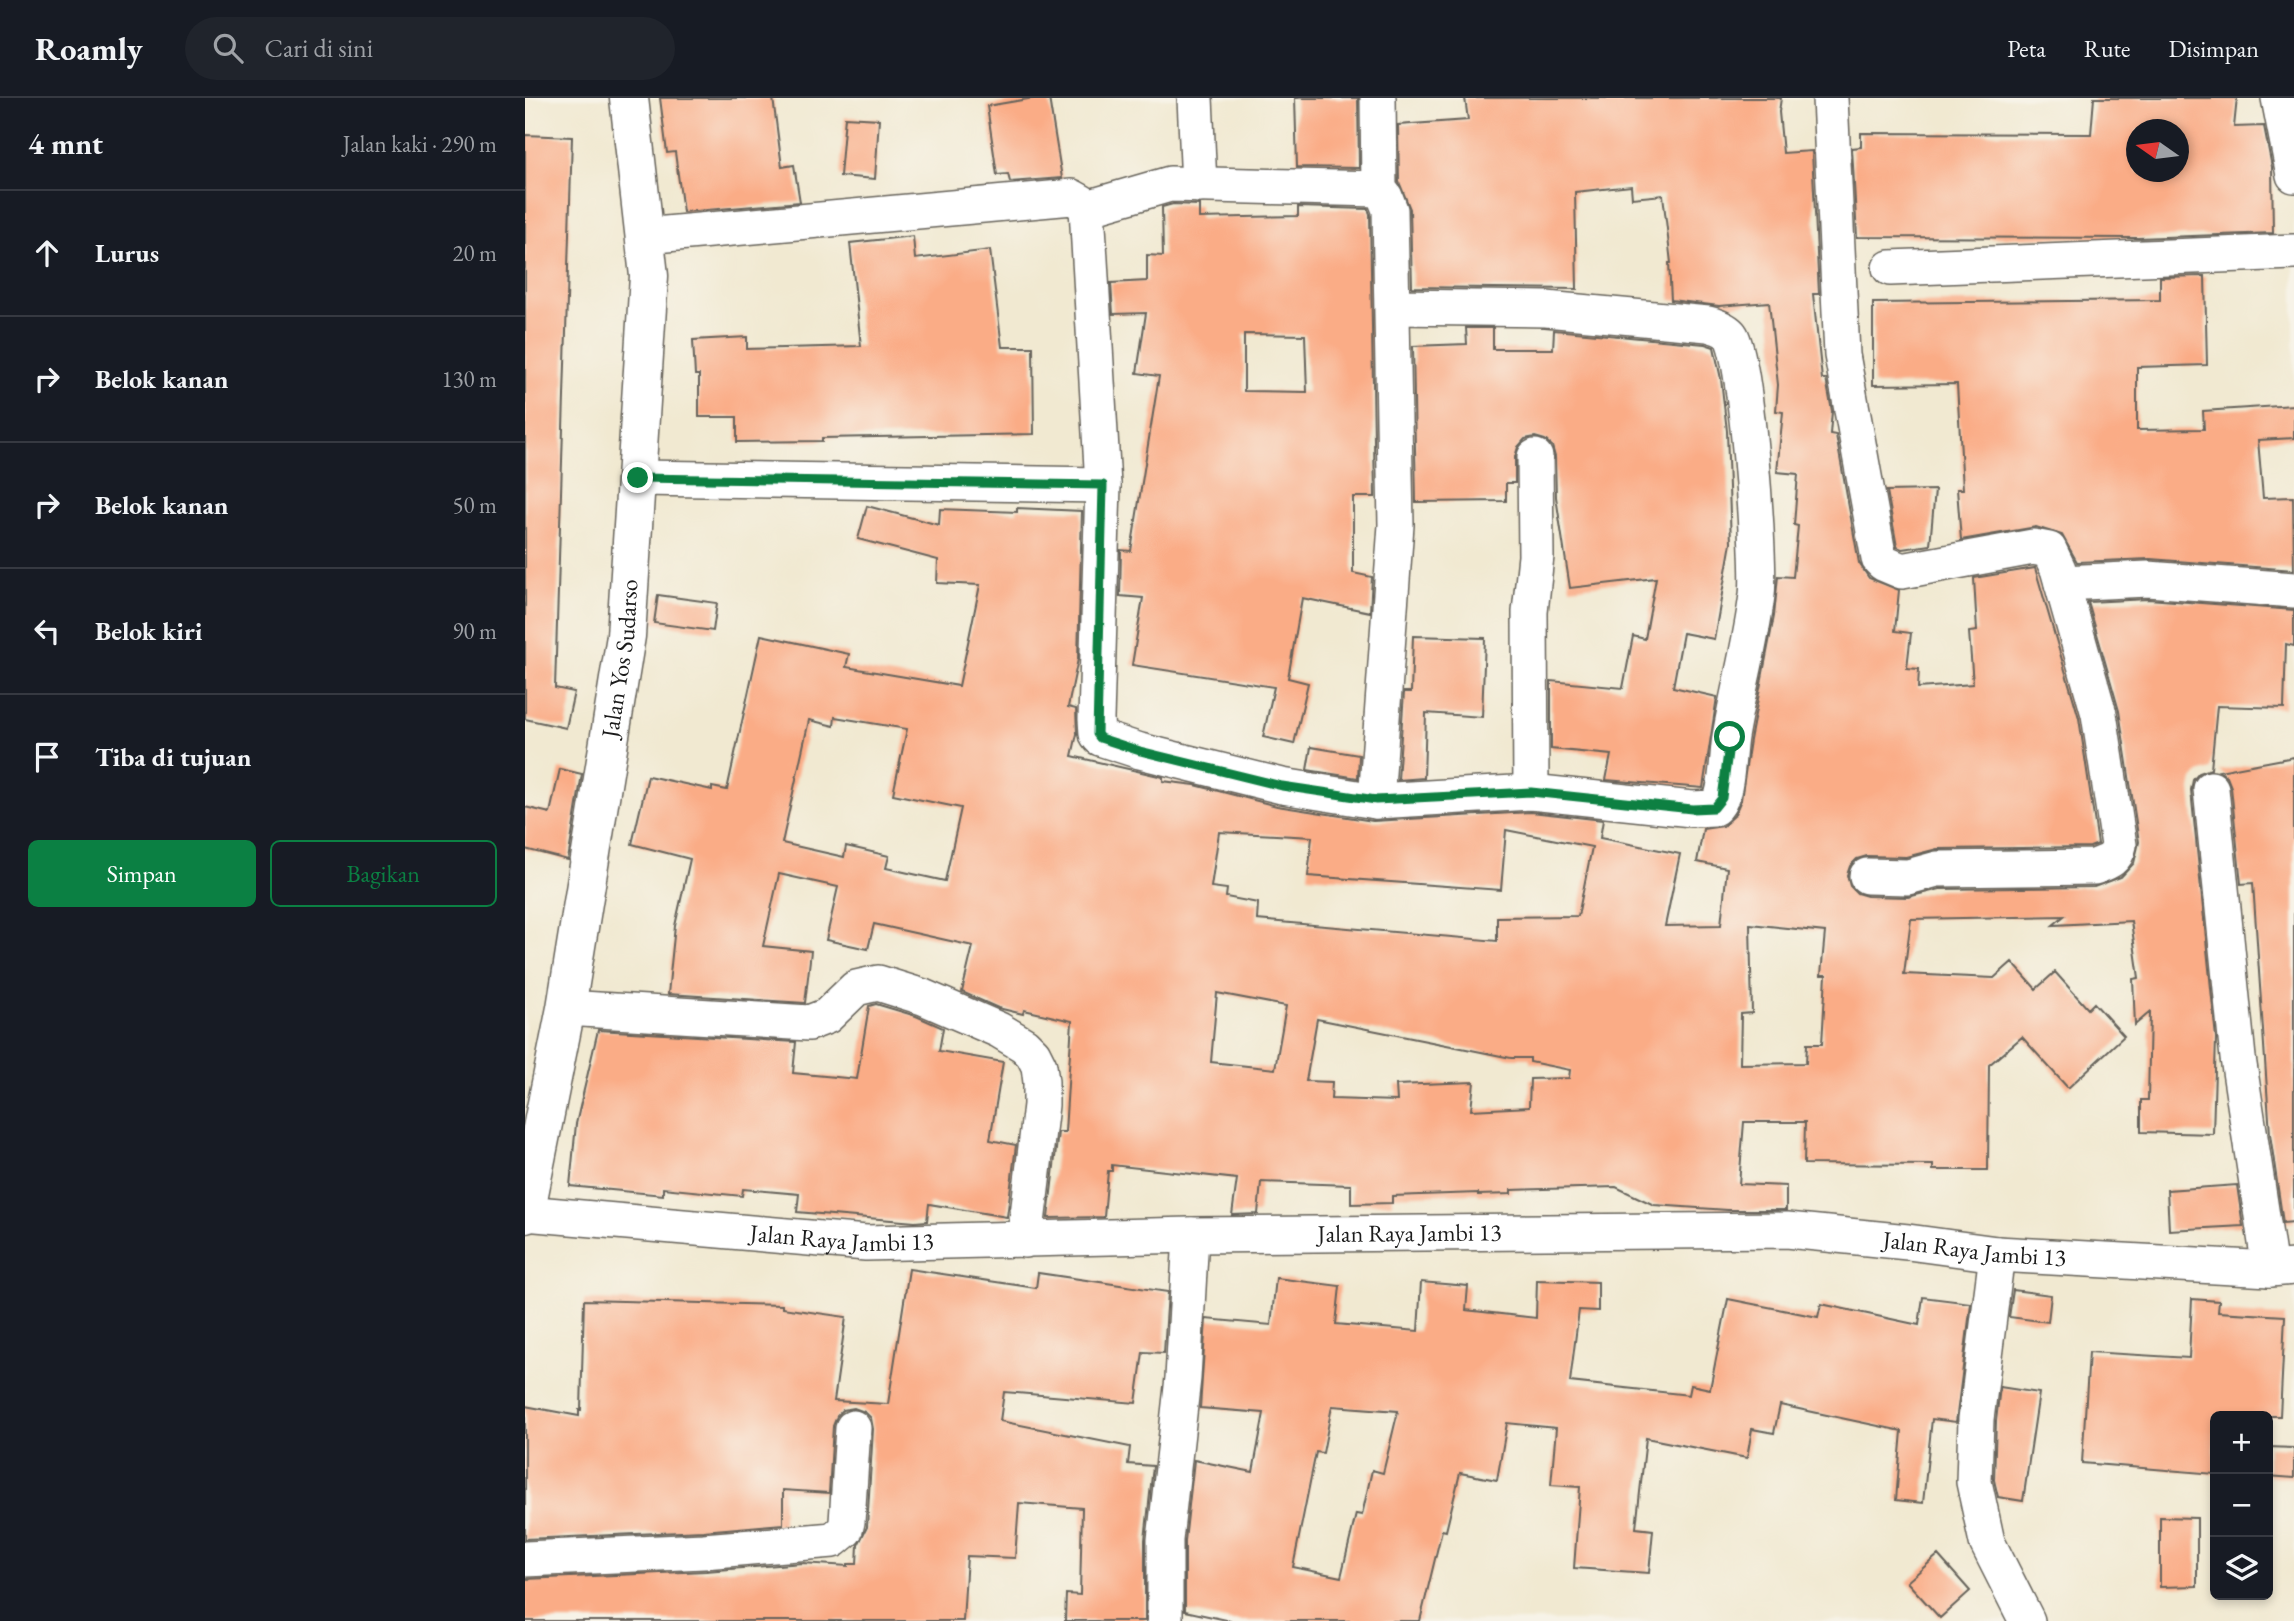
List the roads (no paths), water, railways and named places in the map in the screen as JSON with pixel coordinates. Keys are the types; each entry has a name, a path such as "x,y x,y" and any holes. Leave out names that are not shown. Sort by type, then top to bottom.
{"highway":[{"name":"Jalan Yos Sudarso","path":"525,1214 566,1008 626,636 649,276 629,98"}],"street":[{"path":"1195,98 1199,185"},
{"path":"1376,800 1396,525 1390,210 1379,189 1378,98"},
{"path":"1830,98 1842,355 1879,559 1902,570 2040,547 2049,550 2062,583 2099,714 2119,845 2117,855 2112,861 2094,867 1937,869 1908,877 1867,876"},
{"path":"2279,98 2294,175"},
{"path":"1087,208 1170,184 1379,189"},
{"path":"644,236 1072,197 1087,208 1103,485 1097,734 1100,738 1140,751 1282,786 1376,800 1531,792 1692,809 1714,808 1722,798 1730,737 1758,593 1757,524 1740,368 1732,337 1721,328 1708,324 1546,309 1393,307"},
{"path":"1890,268 2294,252"},
{"path":"1531,792 1530,612 1536,555 1535,457"},
{"path":"638,478 1103,485"},
{"path":"2062,583 2148,579 2294,590"},
{"path":"2211,789 2238,1058 2282,1268"},
{"path":"566,1008 809,1023 827,1016 856,988 878,983 923,997 999,1030 1024,1045 1033,1054 1039,1066 1041,1082 1041,1105 1025,1240"},
{"name":"Jalan Raya Jambi 13","path":"525,1214 866,1243 1191,1236 1787,1230 1997,1254 2282,1268"},
{"path":"1165,1621 1165,1540 1183,1378 1191,1236"},
{"path":"1997,1254 1976,1419 1973,1482 1987,1542 2027,1621"},
{"path":"525,1559 704,1551 833,1540 845,1530 848,1522 853,1428"}]}
